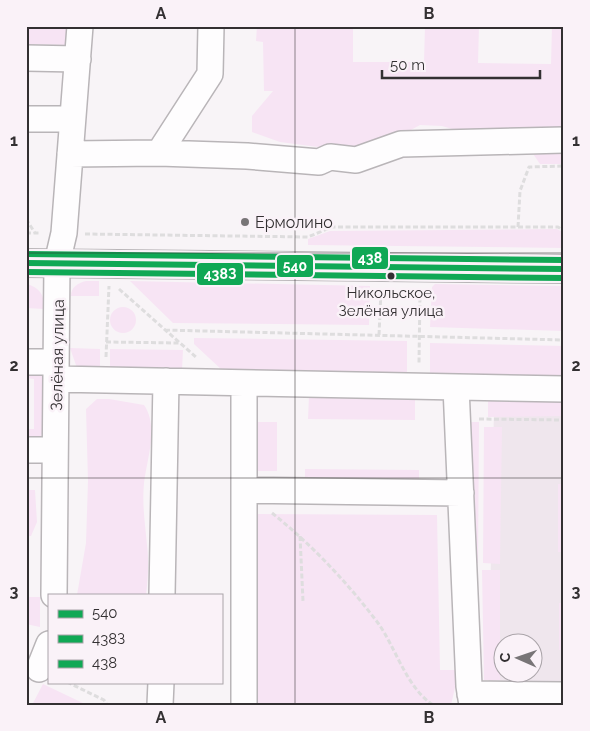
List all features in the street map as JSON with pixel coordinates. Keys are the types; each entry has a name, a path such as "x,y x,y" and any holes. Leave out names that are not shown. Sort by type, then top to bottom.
{"main road":[{"path":"26,263 564,269"}],"street":[{"name":"Зелёная улица","path":"54,594 58,263 64,233 80,26"},
{"path":"159,153 210,74 210,26"},
{"path":"26,58 78,59"},
{"path":"26,119 72,119"},
{"path":"70,154 159,153 247,156 319,162 330,157 356,160 401,144 564,140"},
{"path":"26,362 56,371 105,380 564,389"},
{"path":"162,594 166,381"},
{"path":"234,383 244,490 244,705"},
{"path":"456,387 471,699 564,695"},
{"path":"26,450 56,450"},
{"path":"244,490 461,493"},
{"path":"39,669 48,646"},
{"path":"160,705 161,684"}],"path":[{"path":"518,227 520,191 529,167 564,166"},
{"path":"26,219 35,234"},
{"path":"26,233 308,237 332,227 558,227 564,231"},
{"path":"110,281 164,330 234,383"},
{"path":"379,335 380,291 390,292"},
{"path":"410,292 420,292 418,386"},
{"path":"105,380 107,298"},
{"path":"164,330 564,340"},
{"path":"106,342 180,343"},
{"path":"458,418 564,420"},
{"path":"244,490 300,535 325,560 379,624 425,700 433,705"},
{"path":"300,535 303,601"},
{"path":"71,684 104,700 107,705"}],"shaded area":[{"path":"26,26 73,26 67,45 26,44"},
{"path":"257,26 353,26 353,62 424,62 425,26 479,26 478,63 551,64 552,26 564,26 564,132 470,134 442,126 420,125 356,152 280,142 252,132 252,116 273,91 264,91 263,42 256,41"},
{"path":"564,144 564,164 540,164 527,145"},
{"path":"557,229 564,233 564,248 308,245 308,239 330,231"},
{"path":"86,281 99,281 99,296 71,296 72,290 76,286"},
{"path":"130,281 370,286 369,325 173,323"},
{"path":"26,284 35,287 41,293 44,300 44,309 26,308"},
{"path":"435,284 564,286 564,331 430,327 432,287"},
{"path":"123,307 132,311 136,320 132,329 123,333 114,329 110,320 114,311"},
{"path":"194,338 407,341 407,373 222,370 194,344"},
{"path":"430,343 564,346 564,376 430,373"},
{"path":"70,348 100,349 100,368 77,368"},
{"path":"110,349 183,350 182,370 110,369"},
{"path":"26,367 47,370 49,414 41,436 26,439 26,429 34,429 34,379 26,378"},
{"path":"309,396 415,397 415,420 308,419"},
{"path":"97,399 109,399 144,405 151,423 151,443 143,499 148,557 146,594 77,594 86,543 88,481 86,409"},
{"path":"488,399 564,401 564,416 488,417"},
{"path":"494,409 564,411 564,705 488,705"},
{"path":"256,422 277,422 277,471 255,471"},
{"path":"471,422 479,422 478,563 468,563 466,491"},
{"path":"484,427 502,427 500,564 483,563"},
{"path":"305,469 419,470 419,485 305,484"},
{"path":"558,484 564,484 564,552 558,552"},
{"path":"26,490 35,490 37,522 31,536 26,536"},
{"path":"250,515 437,515 440,670 459,670 451,705 251,705"},
{"path":"482,570 500,570 500,634 492,634 492,680 484,680"},
{"path":"26,597 40,597 40,627 26,624"},
{"path":"559,603 564,603 564,650 559,650"},
{"path":"43,684 87,705 32,705"}],"transit line":[{"name":"438","path":"26,254 564,260"},
{"name":"540","path":"26,263 564,269"},
{"name":"438З","path":"26,272 564,278"}],"place":[{"name":"Ермолино","path":"245,222"},
{"name":"Никольское, Зелёная улица","path":"391,276"}]}
